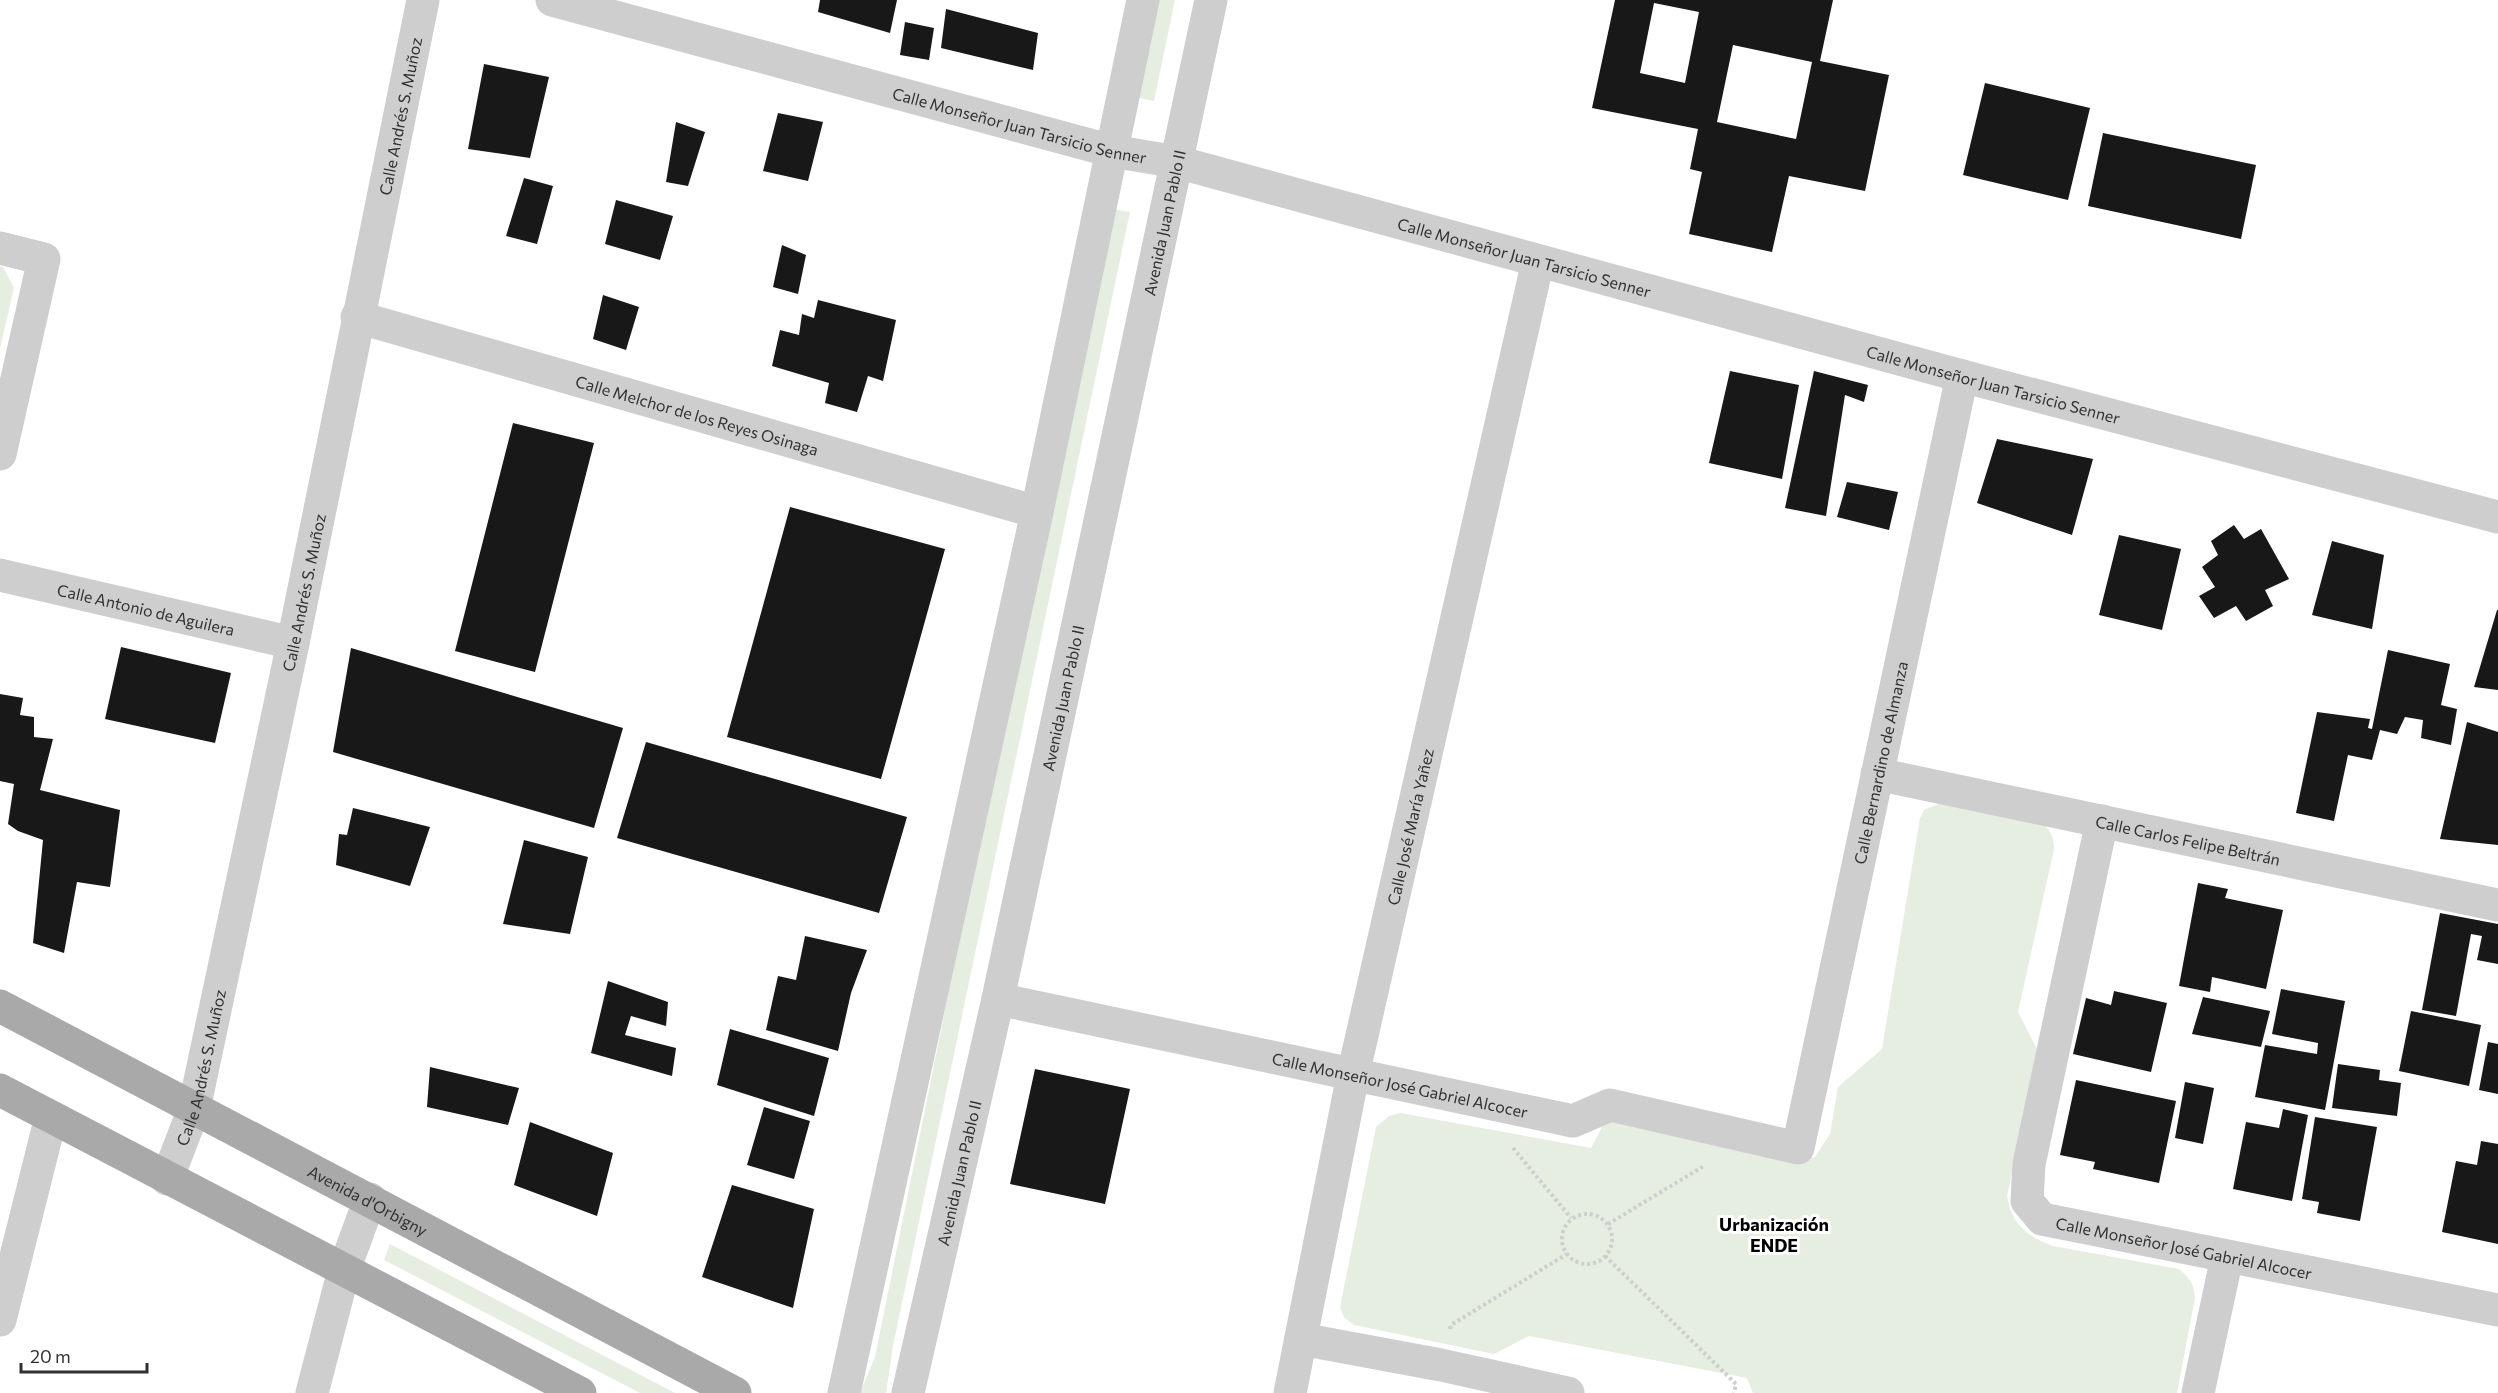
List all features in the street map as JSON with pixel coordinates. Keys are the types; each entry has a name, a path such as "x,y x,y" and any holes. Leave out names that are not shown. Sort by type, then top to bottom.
{"main road":[{"name":"Avenida d'Orbigny","path":"0,1006 735,1393"},
{"path":"0,1090 580,1393"}],"street":[{"name":"Calle Andrés S. Muñoz","path":"167,1179 194,1109 293,643 357,317 423,0"},
{"name":"Calle Monseñor Juan Tarsicio Senner","path":"552,0 1112,152 1177,162 1962,376 2498,517"},
{"path":"844,1393 1037,512 1143,0"},
{"name":"Avenida Juan Pablo II","path":"908,1393 998,999 1211,0"},
{"path":"0,248 44,259 0,454"},
{"name":"Calle José María Yañez","path":"1290,1393 1353,1075 1538,261"},
{"name":"Calle Melchor de los Reyes Osinaga","path":"357,317 1037,512"},
{"name":"Calle Bernardino de Almanza","path":"1798,1148 1962,376"},
{"name":"Calle Antonio de Aguilera","path":"0,576 293,643"},
{"name":"Calle Carlos Felipe Beltrán","path":"1877,774 2498,905"},
{"name":"Calle Monseñor José Gabriel Alcocer","path":"2102,821 2051,1052 2029,1164 2027,1201 2042,1219 2498,1310"},
{"name":"Calle Monseñor José Gabriel Alcocer","path":"998,999 1573,1121 1610,1105 1798,1148"},
{"path":"0,1320 51,1117"},
{"path":"312,1393 345,1270 370,1199"},
{"path":"2198,1393 2227,1257"},
{"path":"1301,1339 1441,1365 1568,1393"}],"path":[{"path":"1506,1108 1499,1130 1571,1218"},
{"path":"1608,1224 1720,1156 1727,1131"},
{"path":"1586,1213 1594,1214 1608,1224 1612,1233 1612,1241 1605,1256 1589,1264 1580,1263 1567,1254 1563,1248 1562,1231 1571,1218 1586,1213"},
{"path":"1441,1365 1451,1325 1567,1254"},
{"path":"1605,1256 1736,1384 1734,1393"}],"shaded area":[{"path":"1151,0 1175,0 1154,101 1131,96"},
{"path":"1107,208 1130,212 893,1346 886,1393 860,1393 875,1357"},
{"path":"0,266 3,267 14,288 0,348"},
{"path":"1941,803 2042,823 2051,834 2054,849 2018,1012 2038,1051 2007,1196 2009,1206 2022,1228 2053,1246 2179,1269 2186,1275 2194,1289 2195,1298 2177,1393 1753,1393 1747,1378 1529,1336 1494,1354 1354,1325 1344,1317 1340,1307 1376,1127 1389,1116 1400,1113 1591,1148 1607,1118 1803,1160 1815,1157 1830,1134 1838,1087 1882,1049 1920,818 1924,810"},
{"path":"390,1244 675,1393 640,1393 384,1260"}],"building":[{"path":"820,0 897,0 890,33 818,12"},
{"path":"1615,0 1833,0 1820,61 1889,75 1865,191 1789,176 1772,252 1689,234 1702,172 1690,169 1698,129 1592,108","holes":["1654,3 1699,12 1685,83 1640,73","1733,45 1812,62 1796,139 1717,122"]},
{"path":"946,9 1038,33 1033,70 941,48"},
{"path":"905,22 934,28 929,60 900,55"},
{"path":"484,64 549,77 530,158 468,149"},
{"path":"1985,83 2090,108 2068,200 1963,175"},
{"path":"778,113 823,122 808,181 763,171"},
{"path":"676,122 705,132 688,186 666,182"},
{"path":"2103,133 2256,165 2241,239 2088,206"},
{"path":"524,178 553,186 537,244 506,236"},
{"path":"616,200 673,216 660,260 605,244"},
{"path":"782,245 806,255 798,294 773,287"},
{"path":"603,295 639,307 626,350 593,339"},
{"path":"818,300 896,320 883,381 868,376 857,412 825,403 829,383 772,366 780,330 799,335 802,314 814,318"},
{"path":"1730,371 1799,385 1782,479 1709,463"},
{"path":"1814,371 1868,385 1864,402 1845,395 1826,516 1785,508"},
{"path":"513,423 594,443 535,672 455,651"},
{"path":"1997,439 2093,459 2072,535 1977,503"},
{"path":"1847,482 1898,492 1889,530 1837,517"},
{"path":"790,507 945,549 881,779 727,737"},
{"path":"2234,525 2244,539 2261,529 2289,579 2265,590 2273,606 2246,621 2236,606 2214,618 2199,596 2215,587 2202,567 2218,555 2211,541"},
{"path":"2119,535 2181,549 2162,630 2099,615"},
{"path":"2332,541 2384,555 2372,629 2312,615"},
{"path":"2497,610 2498,690 2474,687"},
{"path":"121,647 231,673 215,743 105,719"},
{"path":"351,648 623,728 594,828 333,752"},
{"path":"2388,650 2450,664 2441,705 2457,709 2451,745 2421,738 2423,720 2405,717 2397,734 2380,730 2372,760 2348,755 2334,821 2296,813 2317,712 2370,719 2368,728 2372,729"},
{"path":"0,694 23,698 20,715 34,717 34,737 53,739 40,790 120,810 110,887 77,882 64,953 33,943 43,840 18,831 8,824 14,784 0,781"},
{"path":"2467,722 2498,732 2498,845 2440,839"},
{"path":"646,742 907,817 879,913 617,838"},
{"path":"353,808 430,827 410,886 336,865 339,834 347,835"},
{"path":"524,840 588,857 570,934 503,924"},
{"path":"2198,883 2228,889 2225,898 2283,910 2266,989 2212,977 2210,992 2179,986"},
{"path":"2440,913 2498,924 2498,964 2477,960 2482,936 2471,934 2456,1016 2422,1010"},
{"path":"805,936 867,950 851,993 838,1051 766,1030 778,976 796,980"},
{"path":"608,981 668,1002 666,1026 631,1016 625,1035 676,1048 672,1076 591,1053"},
{"path":"2281,989 2345,1001 2325,1110 2255,1097 2265,1045 2317,1054 2318,1043 2272,1034"},
{"path":"2114,991 2167,1003 2151,1072 2073,1054 2086,998 2111,1005"},
{"path":"2203,997 2270,1011 2261,1047 2192,1034"},
{"path":"2411,1011 2481,1025 2469,1086 2399,1071"},
{"path":"730,1029 829,1058 814,1116 717,1085"},
{"path":"2488,1042 2498,1044 2498,1094 2479,1090"},
{"path":"2338,1064 2380,1070 2379,1080 2401,1083 2397,1116 2332,1108"},
{"path":"430,1067 519,1088 508,1125 427,1107"},
{"path":"1035,1069 1130,1089 1105,1204 1010,1184"},
{"path":"2076,1080 2176,1101 2159,1183 2093,1169 2095,1162 2060,1155"},
{"path":"2185,1082 2214,1088 2203,1144 2175,1138"},
{"path":"764,1107 810,1121 794,1179 747,1165"},
{"path":"2283,1109 2308,1115 2292,1201 2233,1189 2246,1122 2279,1128"},
{"path":"2315,1117 2377,1127 2360,1221 2317,1213 2319,1202 2302,1199"},
{"path":"530,1122 613,1153 597,1216 514,1185"},
{"path":"2481,1141 2498,1144 2498,1244 2442,1232 2456,1161 2477,1165"},
{"path":"732,1185 814,1209 793,1308 702,1277"}],"district":[{"name":"Urbanización ENDE","path":"1774,1234"}]}
